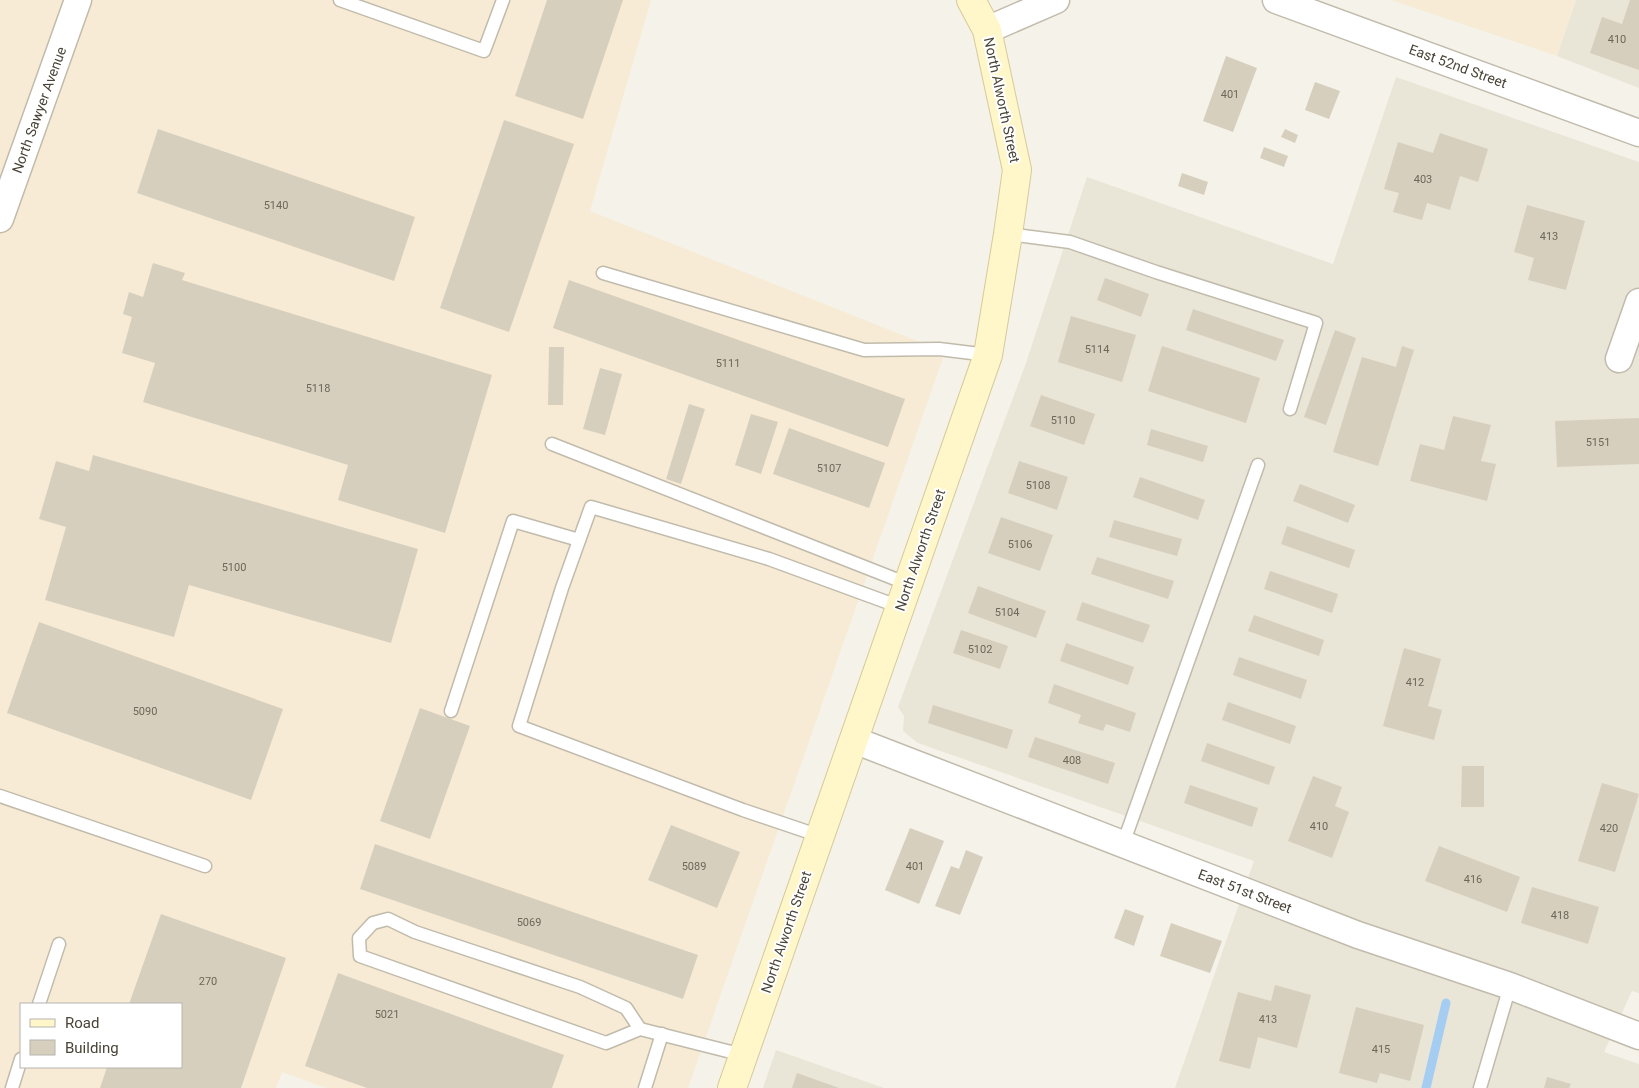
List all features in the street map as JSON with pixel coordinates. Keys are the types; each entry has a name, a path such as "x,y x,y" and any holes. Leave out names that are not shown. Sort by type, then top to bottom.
{"street":[{"name":"North Sawyer Avenue","path":"0,219 78,0"},
{"name":"North Alworth Street","path":"732,1088 988,355 1017,170 986,30 971,0"},
{"path":"986,30 1056,0"},
{"name":"East 52nd Street","path":"1276,0 1639,133"},
{"path":"1619,359 1639,302"},
{"name":"East 51st Street","path":"854,740 1358,934 1510,986 1639,1036"}],"lane":[{"path":"340,0 484,51 503,0"},
{"path":"1008,234 1070,242 1156,272 1316,323 1290,409"},
{"path":"603,273 864,350 939,349 988,355"},
{"path":"552,444 904,595"},
{"path":"1122,844 1258,466"},
{"path":"820,836 743,810 519,726 562,588 591,507 769,559 904,595"},
{"path":"451,711 513,521 579,540"},
{"path":"0,796 205,866"},
{"path":"640,1029 626,1008 580,987 415,932 388,918 373,923 359,938 360,956 606,1043 640,1029 744,1055"},
{"path":"39,1003 58,944"},
{"path":"1480,1088 1510,986"},
{"path":"645,1088 662,1034"},
{"path":"12,1088 20,1062"}],"shaded area":[{"path":"0,0 651,0 590,211 945,352 688,1088 326,1088 282,1072 276,1088 0,1088"},
{"path":"1391,0 1576,0 1557,56"},
{"path":"1576,0 1639,0 1639,88 1557,56"},
{"path":"1396,77 1639,162 1639,993 1632,991 1604,1052 1639,1064 1639,1088 1175,1088 1254,861 918,743 903,731 904,716 898,707 1026,363 1087,177 1333,264"},
{"path":"776,1050 884,1088 763,1088"}],"building":[{"path":"547,0 623,0 583,119 515,96"},
{"path":"1630,0 1639,0 1639,70 1590,53 1602,17 1622,24"},
{"path":"1226,56 1257,68 1233,132 1203,121"},
{"path":"1315,82 1340,91 1329,119 1305,110"},
{"path":"504,120 574,144 509,332 440,308"},
{"path":"158,129 415,217 394,281 137,193"},
{"path":"1285,129 1298,135 1295,143 1281,137"},
{"path":"1440,133 1488,149 1478,182 1460,176 1450,210 1427,203 1422,220 1393,212 1399,193 1384,189 1398,142 1433,153"},
{"path":"1264,147 1288,156 1284,167 1260,158"},
{"path":"1182,173 1208,182 1204,195 1178,186"},
{"path":"1527,205 1585,221 1566,290 1528,280 1534,258 1514,252"},
{"path":"153,263 185,273 182,280 492,375 445,533 338,500 348,465 143,402 155,363 122,353 132,317 123,314 129,292 143,297"},
{"path":"1105,278 1149,294 1141,317 1097,300"},
{"path":"569,280 905,399 888,447 553,328"},
{"path":"1193,309 1284,340 1276,361 1186,330"},
{"path":"1071,316 1136,335 1122,382 1058,362"},
{"path":"1335,330 1356,338 1326,425 1304,417"},
{"path":"1162,346 1260,378 1246,423 1148,391"},
{"path":"1402,346 1414,350 1378,466 1333,452 1362,357 1396,367"},
{"path":"549,347 564,347 563,405 548,405"},
{"path":"600,368 622,374 605,435 583,429"},
{"path":"1041,395 1095,414 1084,445 1030,426"},
{"path":"689,404 705,409 681,484 666,479"},
{"path":"751,414 778,422 761,474 735,465"},
{"path":"1453,416 1491,425 1481,461 1496,464 1487,501 1410,481 1420,444 1444,450"},
{"path":"1639,418 1639,464 1557,467 1555,421"},
{"path":"789,428 885,463 869,508 773,474"},
{"path":"1151,429 1208,446 1203,462 1147,445"},
{"path":"93,455 418,549 391,643 189,585 174,637 45,600 66,527 39,519 56,461 89,471"},
{"path":"1019,461 1068,477 1057,510 1008,493"},
{"path":"1140,477 1205,500 1198,520 1133,497"},
{"path":"1300,484 1355,505 1348,523 1293,501"},
{"path":"1001,517 1053,535 1040,571 988,553"},
{"path":"1114,520 1182,539 1177,556 1109,537"},
{"path":"1287,526 1355,550 1349,568 1281,544"},
{"path":"1097,557 1174,581 1168,599 1091,574"},
{"path":"1270,571 1338,594 1332,613 1264,589"},
{"path":"978,586 1046,611 1036,638 968,613"},
{"path":"1082,602 1150,625 1143,643 1076,620"},
{"path":"1254,615 1324,640 1319,656 1248,631"},
{"path":"39,622 283,709 251,800 7,713"},
{"path":"961,630 1008,646 1000,669 953,653"},
{"path":"1066,643 1134,667 1128,685 1060,661"},
{"path":"1404,648 1441,659 1428,706 1442,710 1434,740 1383,726"},
{"path":"1239,657 1307,680 1301,699 1233,675"},
{"path":"1054,684 1136,713 1130,732 1106,724 1103,731 1078,723 1081,715 1048,703"},
{"path":"1228,702 1296,726 1290,744 1222,720"},
{"path":"933,705 1013,730 1007,749 928,723"},
{"path":"420,708 470,726 430,839 380,821"},
{"path":"1035,737 1115,763 1108,784 1028,757"},
{"path":"1207,743 1275,767 1269,785 1201,761"},
{"path":"1462,766 1484,766 1484,807 1461,807"},
{"path":"1313,776 1342,787 1335,806 1349,812 1332,858 1288,841"},
{"path":"1602,783 1639,794 1615,872 1578,861"},
{"path":"1190,785 1258,808 1252,827 1184,803"},
{"path":"671,825 740,852 717,908 648,880"},
{"path":"910,828 944,841 919,904 885,890"},
{"path":"375,844 698,955 683,999 360,889"},
{"path":"1439,846 1520,877 1507,912 1425,881"},
{"path":"966,850 983,857 960,915 935,906 951,866 959,869"},
{"path":"1532,887 1599,907 1588,944 1521,923"},
{"path":"1125,909 1144,916 1134,946 1114,938"},
{"path":"161,914 286,958 241,1088 100,1088 107,1068 182,1068 182,1003 129,1003"},
{"path":"1171,923 1222,941 1210,973 1160,956"},
{"path":"338,973 564,1055 552,1088 367,1088 305,1066"},
{"path":"1275,985 1311,995 1297,1048 1258,1037 1250,1069 1219,1061 1238,992 1271,1001"},
{"path":"1356,1007 1424,1025 1410,1081 1380,1073 1377,1083 1339,1073"},
{"path":"797,1073 839,1088 792,1088"},
{"path":"1547,1077 1571,1084 1569,1088 1544,1088"}],"waterway":[{"path":"1426,1088 1446,1003"}]}
